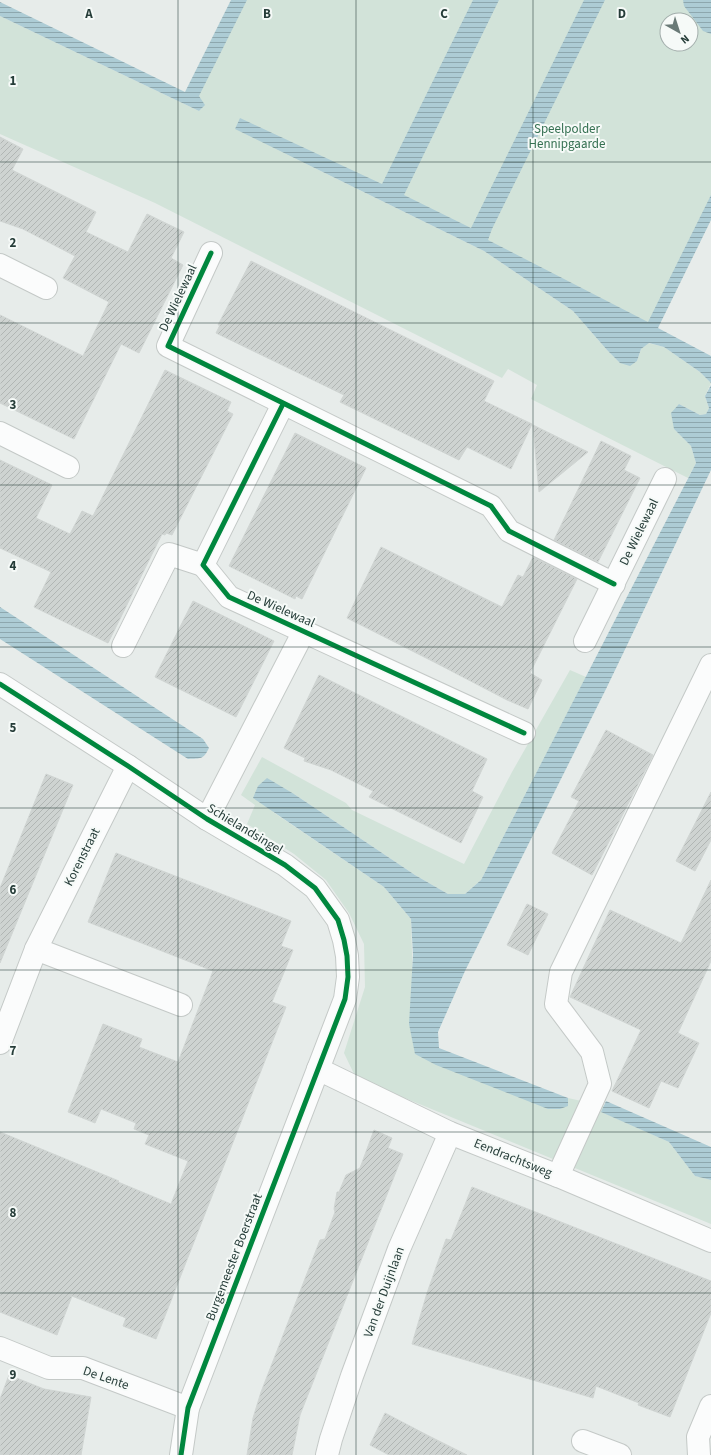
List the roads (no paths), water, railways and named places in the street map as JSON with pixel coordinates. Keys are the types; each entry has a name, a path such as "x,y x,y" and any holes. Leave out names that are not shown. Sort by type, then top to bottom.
{"street":[{"name":"De Wielewaal","path":"211,253 168,346 491,506 509,531 614,584"},
{"path":"0,265 46,288"},
{"path":"123,646 169,554 203,565 283,404"},
{"path":"0,433 68,467"},
{"name":"De Wielewaal","path":"585,641 665,480"},
{"name":"De Wielewaal","path":"203,565 229,597 524,733"},
{"name":"De Wielewaal","path":"207,819 304,631"},
{"path":"558,1176 600,1084 592,1052 556,1004 561,972 711,666"},
{"name":"Schielandsingel","path":"0,684 128,766 207,819 285,865 315,888 338,920 347,956 348,977 346,999 318,1069"},
{"name":"Korenstraat","path":"0,1043 36,948 128,766"},
{"path":"36,948 181,1005"},
{"name":"Eendrachtsweg","path":"318,1069 450,1133 558,1176 711,1241"},
{"name":"Burgemeester Boerstraat","path":"181,1455 188,1408 318,1069"},
{"name":"Van der Duijnlaan","path":"327,1455 352,1376 399,1249 450,1133"},
{"name":"De Lente","path":"0,1348 49,1368 83,1368 188,1408"},
{"path":"698,1455 698,1437 711,1406"},
{"path":"583,1441 620,1455"}],"water":[{"path":"231,0 247,0 199,96 205,105 199,111 0,16 0,2 185,92"},
{"path":"473,0 499,0 404,195 471,228 584,0 605,0 492,229 488,240 648,322 711,195 711,220 658,328 711,356 711,383 700,372 664,347 649,343 641,349 637,361 630,366 620,363 573,311 484,251 235,129 240,118 382,184"},
{"path":"683,0 711,0 711,34 703,31 699,26 699,12 689,12 684,6"},
{"path":"711,385 711,470 607,687 465,971 438,1032 439,1048 568,1098 568,1106 560,1109 548,1109 436,1065 415,1054 409,1024 413,955 411,919 384,887 253,798 258,786 267,778 294,794 415,875 448,894 465,894 481,880 696,463 691,446 674,429 671,413 679,404 700,415 706,414 709,408 705,396"},
{"path":"0,607 203,739 209,748 205,755 201,758 188,759 0,639"},
{"path":"606,1101 711,1147 711,1180 695,1176 669,1142 601,1112"}],"park label":[{"name":"Speelpolder Hennipgaarde","path":"567,136"}]}
